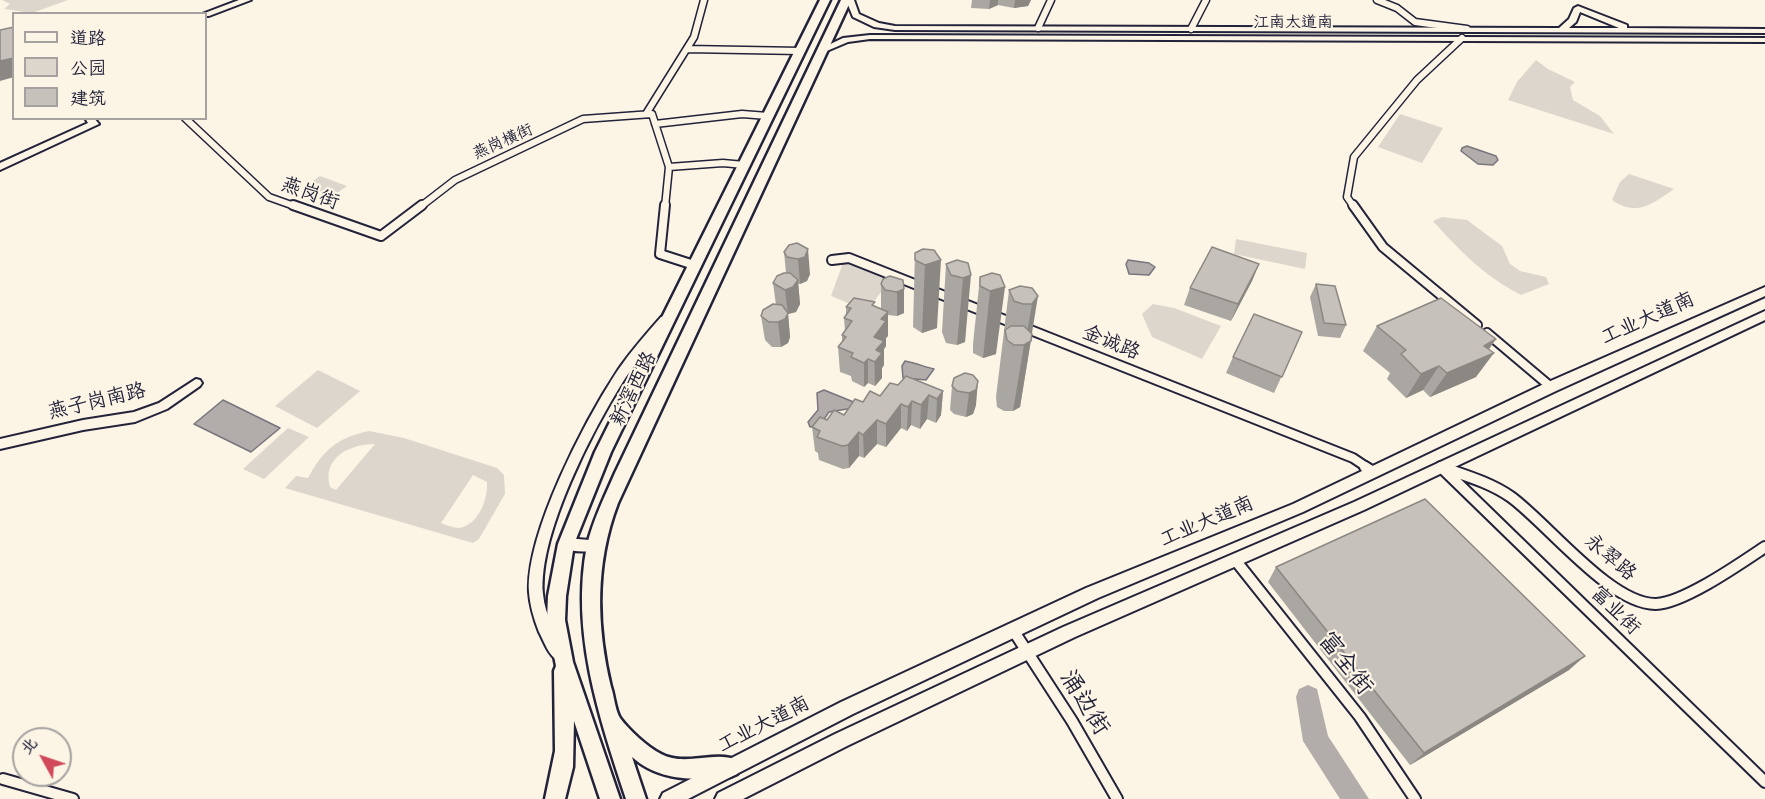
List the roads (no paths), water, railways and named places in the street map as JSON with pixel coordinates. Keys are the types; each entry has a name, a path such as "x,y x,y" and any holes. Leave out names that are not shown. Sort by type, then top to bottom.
{"highway":[{"name":"新滘西路","path":"610,799 564,662 556,620 557,596 566,544 603,452 825,0"},
{"name":"新滘西路","path":"636,799 610,718 597,664 590,617 590,587 596,545 628,463 846,0"},
{"path":"555,799 566,758 562,711 564,662"},
{"path":"610,718 636,749 661,766 687,770 730,767"}],"main road":[{"path":"207,14 247,0"},
{"name":"江南大道南","path":"850,0 856,15 884,26 1765,31"},
{"path":"1561,30 1573,20 1576,4"},
{"path":"1576,4 1602,39"},
{"path":"1576,4 1610,22 1643,31"},
{"name":"江南大道南","path":"822,50 846,40 870,37 1765,40"},
{"path":"0,167 91,121"},
{"name":"工业大道南","path":"669,799 730,767 1092,593 1249,529 1551,387 1765,291"},
{"path":"564,662 543,628 537,607 536,581 544,538 563,489 617,382 669,315"},
{"path":"724,799 1026,652 1236,561 1765,315"},
{"name":"燕子岗南路","path":"2,447 83,425 135,417 163,406 196,383"},
{"path":"1527,399 1546,416"},
{"path":"1422,449 1441,467"},
{"path":"566,544 596,545"}],"street":[{"path":"694,265 660,254 669,167 656,124 649,114 699,26 704,0"},
{"path":"1038,28 1051,0"},
{"path":"1191,29 1206,0"},
{"path":"1377,0 1397,9 1415,22 1467,29"},
{"path":"1462,38 1417,80 1354,157 1347,196 1383,246 1551,387"},
{"path":"687,49 801,51"},
{"name":"燕岗横街","path":"381,236 455,180 484,164 583,119 649,114"},
{"path":"656,124 742,114 768,116"},
{"name":"燕岗街","path":"187,120 269,197 381,236"},
{"path":"669,167 723,163 744,165"},
{"name":"金诚路","path":"832,260 849,258 1353,458 1373,472"},
{"name":"永翠路","path":"1441,467 1482,482 1510,496 1615,588 1639,602 1654,604 1675,599 1765,547"},
{"name":"富业街","path":"1441,467 1765,782"},
{"name":"富全街","path":"1236,561 1360,717 1415,799"},
{"name":"涌边街","path":"1013,630 1072,721 1117,799"},
{"path":"3,779 74,799"}],"waterway":[{"path":"1308,697 1316,741 1356,799"}]}
